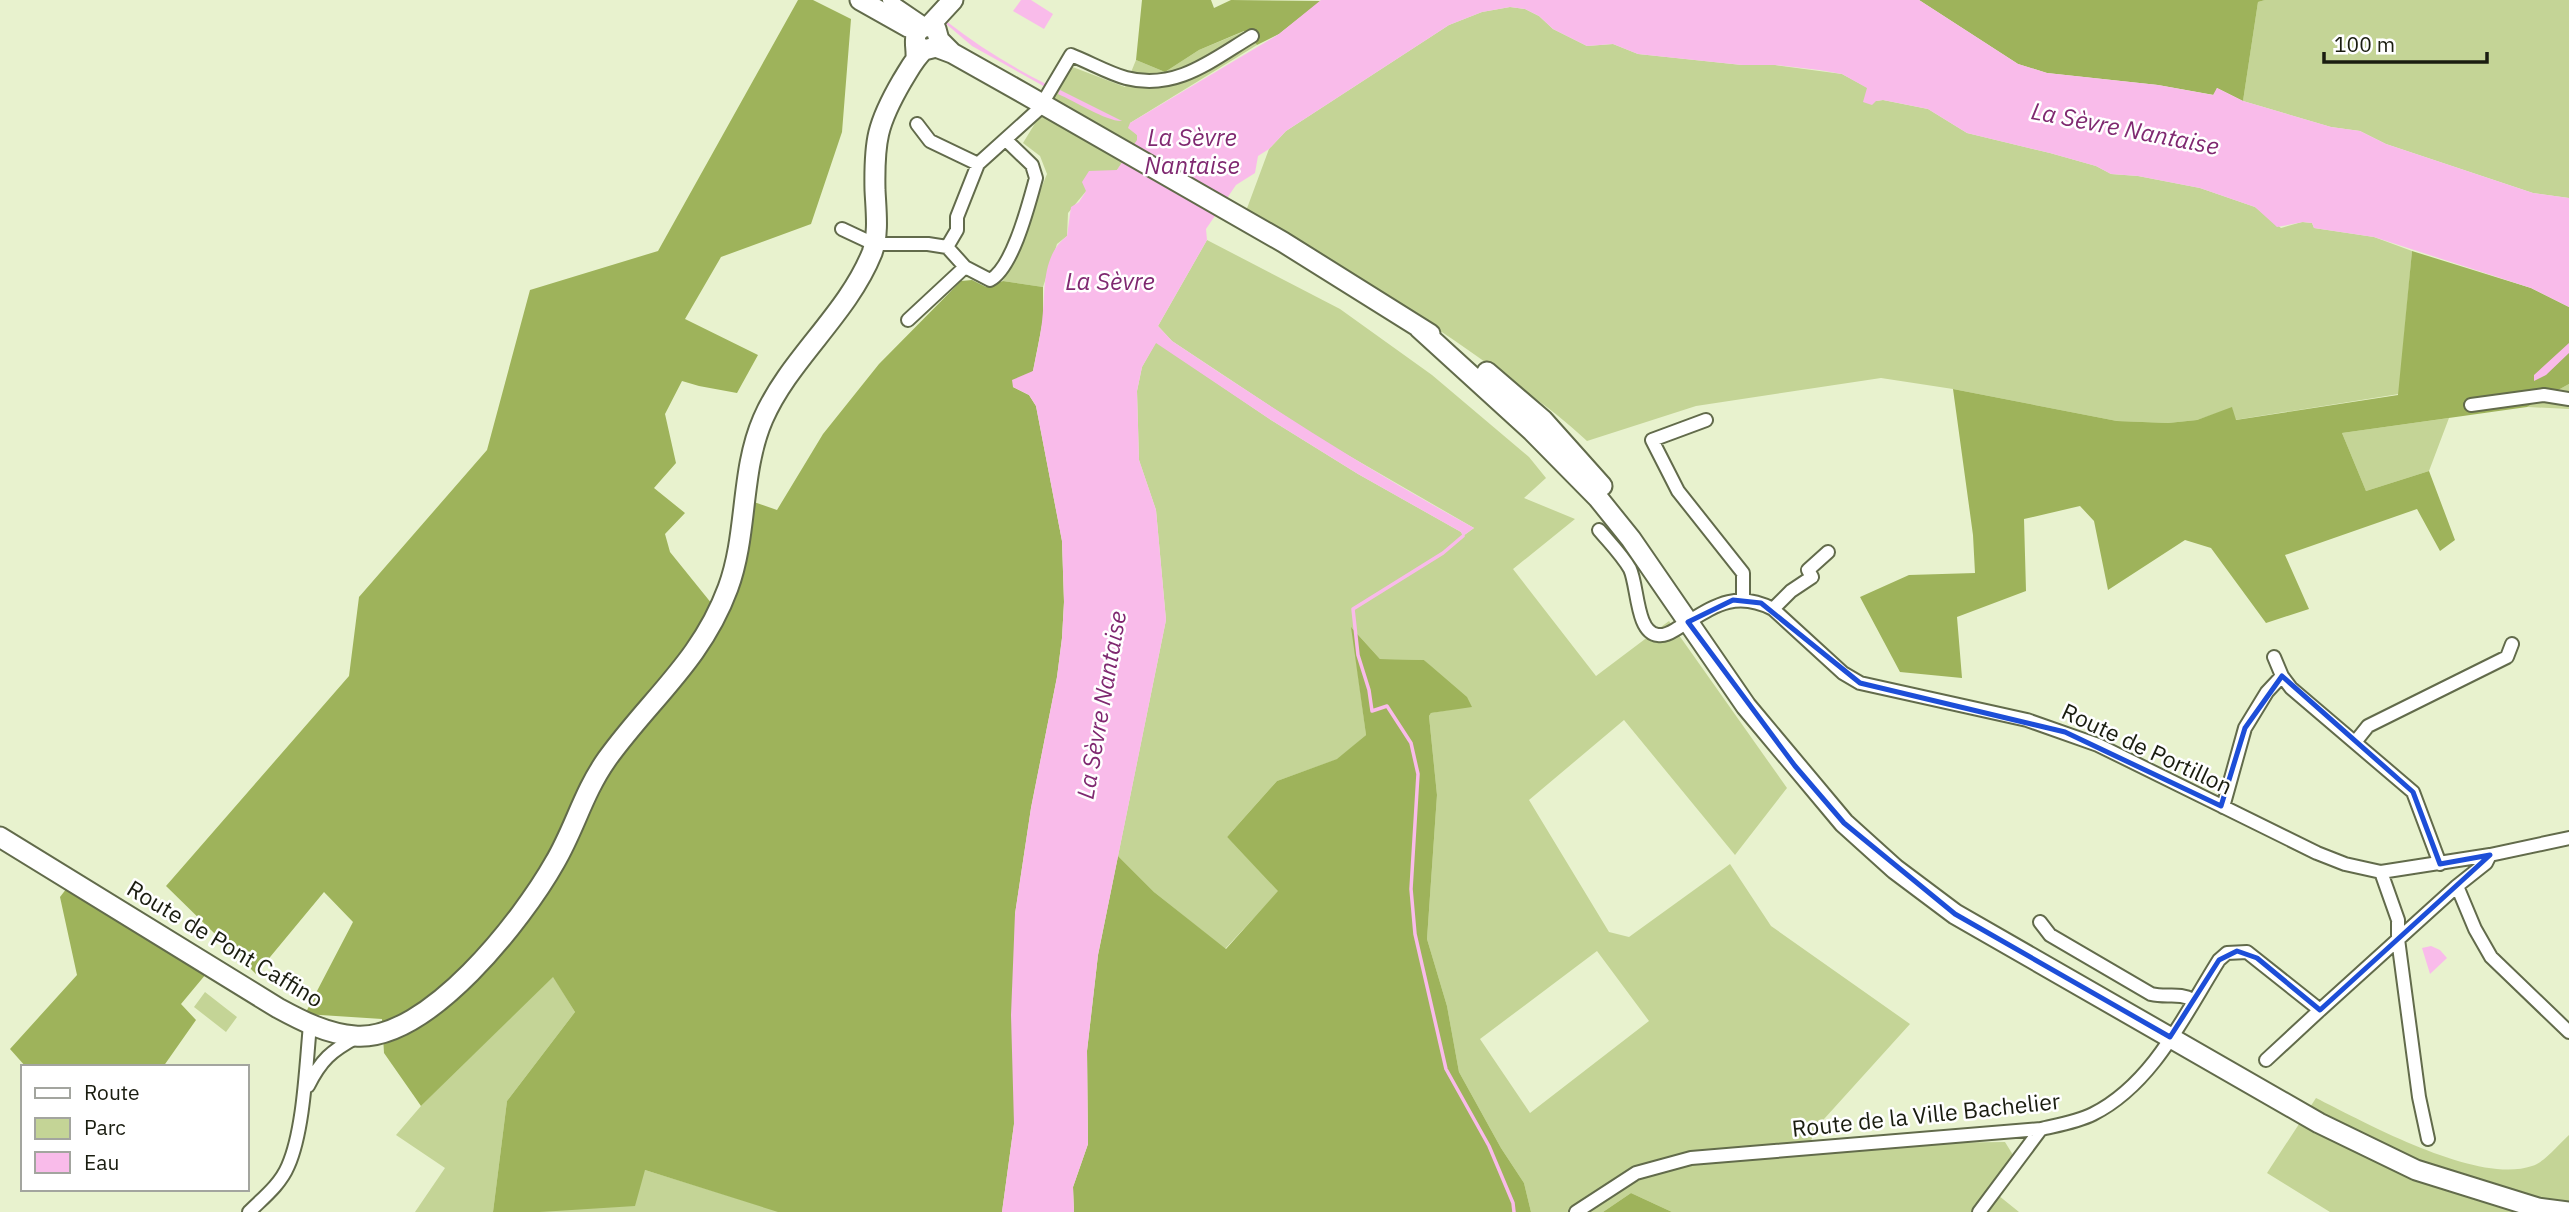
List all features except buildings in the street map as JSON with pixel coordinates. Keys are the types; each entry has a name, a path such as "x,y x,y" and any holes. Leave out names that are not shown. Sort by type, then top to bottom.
{"street":[{"path":"860,0 1235,215 1361,290 1485,371 1543,420 1625,511 1746,706 1844,823 1895,869 1955,914 2319,1123 2416,1170 2538,1208 2569,1212"},
{"path":"889,0 920,21 927,37"},
{"name":"Route de Pont Caffino","path":"0,837 278,1008 318,1028 357,1037 403,1027 443,998 481,961 534,895 557,859 579,807 608,758 676,677 705,637 734,567 754,440 776,394 855,284 874,244 877,219 874,158 878,128 927,37 953,0"},
{"path":"947,247 957,230 957,217 978,164 1007,141 1042,105 1071,55 1126,78 1153,82 1186,76 1252,36"},
{"path":"917,124 930,141 978,164"},
{"path":"842,229 874,244 928,244 947,247 965,267 990,280 997,276 1008,257 1028,208 1036,178 1032,165 1007,141"},
{"path":"908,320 965,267"},
{"path":"1419,328 1499,400 1574,474 1631,538 1693,619"},
{"path":"2471,405 2544,395 2569,399"},
{"path":"1599,530 1630,570 1638,595 1643,626 1650,633 1666,635 1716,606 1743,599 1743,573 1678,491 1652,440 1706,420"},
{"path":"1773,609 1791,591 1812,577 1808,570 1828,552"},
{"name":"Route de Portillon","path":"1743,599 1773,609 1843,673 1860,683 2027,720 2065,732 2098,745 2345,864 2381,872 2490,855 2569,838"},
{"path":"2356,741 2368,726 2507,657 2512,644"},
{"path":"2274,657 2282,676 2291,688 2413,792 2440,864"},
{"path":"2223,807 2245,728 2267,692 2282,676"},
{"path":"2266,1060 2457,886 2486,863 2490,855"},
{"path":"2381,872 2398,919 2398,939 2419,1097 2428,1139"},
{"path":"2457,886 2475,929 2491,957 2569,1032"},
{"path":"2040,922 2050,935 2151,994 2164,998 2179,994 2193,1000"},
{"name":"Route de la Ville Bachelier","path":"1576,1212 1636,1173 1691,1158 2041,1129 2093,1114 2150,1068 2219,960 2227,953 2247,951 2320,1010"},
{"path":"318,1028 330,1052"},
{"path":"249,1212 273,1189 288,1167 318,1028"},
{"path":"303,1096 316,1069 330,1052 357,1037"},
{"path":"1979,1212 2041,1129"}],"highlighted area":[{"path":"1733,600 1761,603 1860,683 2065,732 2221,806 2245,728 2282,676 2413,792 2440,864 2490,855 2320,1010 2257,958 2237,951 2219,960 2170,1037 1955,914 1844,823 1795,766 1688,622"}],"green space":[{"path":"798,0 813,0 851,19 842,132 811,224 721,257 685,319 758,355 737,393 682,381 665,414 676,463 654,488 685,513 665,534 670,552 712,604 738,583 749,547 754,502 777,510 823,434 879,364 961,281 972,280 986,287 1003,281 1043,287 1043,320 1033,371 1013,387 1029,395 1036,406 1062,541 1064,602 1057,677 1031,808 1015,914 1014,1124 1002,1212 778,1212 645,1170 635,1206 493,1212 507,1101 575,1012 553,977 421,1106 384,1053 382,1019 305,1014 353,922 324,892 256,974 166,886 349,676 359,597 487,450 530,290 658,251"},
{"path":"1142,0 1211,0 1214,8 1231,0 1321,1 1279,34 1257,45 1244,31 1199,50 1165,72 1136,60"},
{"path":"1919,0 2265,0 2258,2 2243,101 2217,88 2214,95 2158,85 2047,73 2018,64"},
{"path":"2569,0 2569,198 2533,193 2386,144 2360,131 2331,127 2243,101 2258,2"},
{"path":"1510,7 1525,9 1539,16 1553,29 1587,46 1613,44 1638,54 1742,65 1775,65 1842,74 1868,88 1876,101 1928,109 1967,133 2096,166 2111,174 2138,176 2200,188 2255,207 2281,228 2302,222 2312,223 2314,228 2374,237 2412,251 2399,394 2235,420 2232,408 2197,420 2168,423 2117,421 1881,378 1696,406 1587,441 1544,405 1438,329 1246,211 1269,149 1286,131 1449,25 1482,12"},
{"path":"1245,31 1257,45 1130,123 1138,140 1117,170 1087,190 1068,213 1067,236 1057,244 1043,287 1003,281 1047,174 1040,156 1023,143 1070,66 1125,87 1136,60 1165,72 1199,50"},
{"path":"1207,240 1340,309 1432,375 1529,457 1546,478 1524,498 1575,519 1513,569 1596,676 1669,621 1787,788 1735,855 1624,720 1529,800 1609,932 1629,937 1730,864 1771,926 1910,1024 1815,1129 1811,1141 1919,1134 1920,1143 2005,1142 2013,1155 1988,1187 2019,1212 1672,1212 1631,1193 1603,1212 1531,1212 1524,1183 1501,1148 1459,1072 1447,1006 1427,939 1437,795 1429,716 1431,713 1471,706 1424,660 1380,659 1352,628 1366,735 1338,759 1277,781 1227,837 1279,891 1225,949 1154,892 1118,856 1166,620 1156,510 1139,460 1137,391 1142,367 1156,342 1271,420 1358,474 1461,532 1463,536 1474,528 1320,439 1172,341 1158,326","holes":["1597,951 1649,1021 1530,1113 1480,1039"]},
{"path":"2412,251 2531,288 2569,307 2569,384 2527,407 2342,433 2366,491 2429,471 2455,540 2440,551 2417,509 2285,555 2309,609 2266,623 2211,548 2185,540 2108,590 2094,521 2080,506 2024,519 2026,591 1957,617 1962,678 1900,672 1860,597 1909,575 1975,573 1973,535 1953,389 2117,421 2168,423 2197,420 2232,407 2236,420 2398,395"},
{"path":"2569,384 2569,409 2527,407"},
{"path":"2449,418 2429,471 2366,491 2342,433"},
{"path":"1351,627 1380,659 1424,660 1467,697 1472,707 1431,713 1429,716 1437,795 1427,939 1447,1006 1459,1072 1501,1148 1524,1183 1531,1212 1074,1212 1073,1187 1088,1144 1087,1051 1098,955 1118,856 1154,892 1226,949 1278,891 1227,837 1277,781 1337,759 1366,735"},
{"path":"70,884 206,974 181,1004 196,1020 164,1065 24,1065 10,1049 77,975 60,897"},
{"path":"553,976 575,1012 507,1101 493,1212 415,1212 445,1168 396,1135 421,1106"},
{"path":"205,992 237,1017 226,1032 194,1007"},
{"path":"2316,1098 2392,1136 2482,1167 2509,1170 2532,1166 2547,1157 2569,1135 2569,1212 2330,1212 2267,1173"},
{"path":"645,1170 778,1211 778,1212 540,1212"},
{"path":"1631,1193 1672,1212 1603,1212"}],"water":[{"path":"1021,0 1031,0 1053,14 1044,29 1013,11"},
{"path":"1321,0 1919,0 2018,64 2047,73 2158,85 2213,95 2217,88 2243,101 2331,127 2360,131 2386,144 2533,193 2569,198 2569,307 2531,288 2374,237 2314,228 2312,223 2303,222 2277,227 2255,207 2200,188 2138,176 2111,174 2096,166 1967,133 1928,109 1883,100 1872,105 1863,102 1867,88 1842,74 1775,65 1742,65 1638,54 1613,44 1587,46 1553,29 1539,16 1525,9 1510,7 1482,12 1449,25 1286,131 1269,149 1258,156 1255,173 1236,185 1206,229 1207,240 1158,326 1172,341 1283,414 1474,528 1463,536 1461,532 1358,474 1271,420 1156,343 1142,367 1137,391 1139,460 1156,510 1166,620 1098,955 1087,1051 1088,1144 1073,1187 1074,1212 1002,1212 1014,1124 1011,1015 1015,914 1031,808 1057,677 1064,602 1062,541 1036,406 1029,395 1013,387 1012,380 1033,371 1048,265 1052,254 1067,236 1071,207 1079,202 1086,191 1082,182 1089,171 1117,170 1137,140 1137,135 1128,128 1130,123 1279,34"},
{"path":"946,21 996,56 1048,85 1047,88 972,46 945,23"},
{"path":"1060,90 1122,121 1108,118 1058,94"},
{"path":"2569,343 2569,353 2546,375 2534,381 2534,375"},
{"path":"2431,946 2440,950 2447,958 2430,974 2422,948"}],"waterway":[{"path":"1463,536 1443,553 1353,609 1358,655 1369,690 1372,711 1387,706 1411,743 1418,774 1411,889 1415,934 1446,1069 1489,1146 1513,1203 1514,1212"}],"water label":[{"name":"La Sèvre Nantaise","path":"2125,129"},
{"name":"La Sèvre Nantaise","path":"1192,152"},
{"name":"La Sèvre","path":"1110,282"},
{"name":"La Sèvre Nantaise","path":"1102,705"}]}
